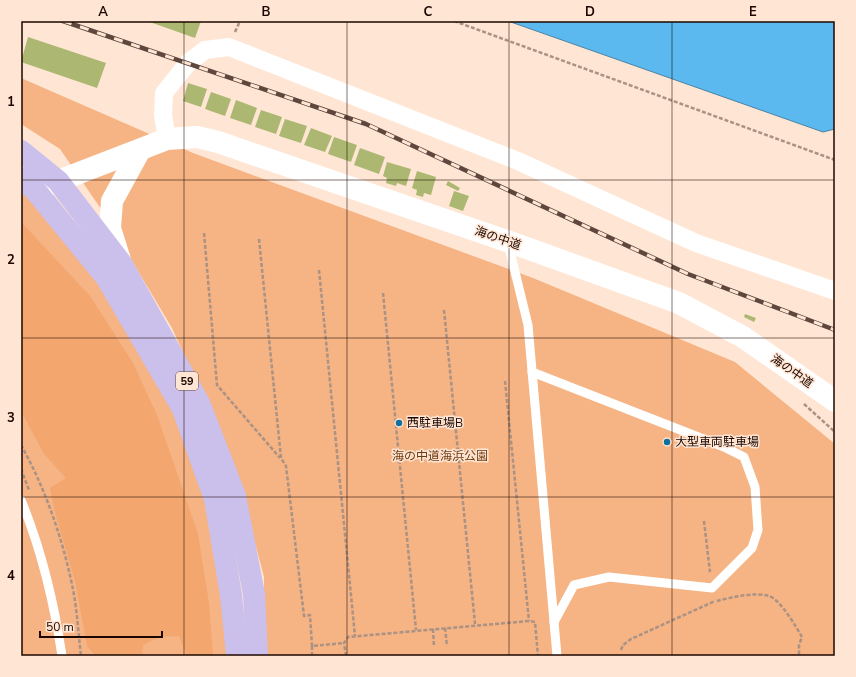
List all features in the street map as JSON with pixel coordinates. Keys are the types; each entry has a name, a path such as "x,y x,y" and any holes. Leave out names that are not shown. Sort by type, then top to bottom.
{"main road":[{"name":"59","path":"21,152 58,181 121,263 199,403 235,496 254,594 257,656"},
{"name":"59","path":"28,184 106,277 183,408 215,499 232,596 237,656"}],"street":[{"path":"167,139 163,115 164,93 188,63 205,50 229,47 518,161 696,243 835,291"},
{"name":"海の中道","path":"28,184 58,181 167,139 197,137 218,142 507,241 679,304 743,337 835,401"},
{"path":"121,263 110,228 112,201 140,150"}],"lane":[{"path":"507,241 528,325 557,656"},
{"path":"532,372 724,447 744,457 755,487 758,530 752,548 712,588 609,577 602,578 574,585 554,622"},
{"path":"21,500 33,528 50,586 62,656"}],"path":[{"path":"454,21 835,160"},
{"path":"204,233 217,385 286,466 304,616 310,615 312,656"},
{"path":"259,239 280,458"},
{"path":"319,270 355,636"},
{"path":"383,293 416,630"},
{"path":"444,310 475,624"},
{"path":"505,381 529,620"},
{"path":"801,402 835,432"},
{"path":"21,445 31,462 53,517 71,580 81,656"},
{"path":"704,521 712,588 715,601"},
{"path":"621,650 623,645 631,640 715,601 752,595 770,597 781,606 802,637 799,645 799,656"},
{"path":"346,656 344,643 348,637 529,620 535,622 538,656"},
{"path":"445,628 447,646"},
{"path":"433,629 434,647"},
{"path":"312,646 344,643"}],"green space":[{"name":"海の中道海浜公園","path":"21,78 193,153 533,278 735,362 835,444 835,656 264,656 264,577 235,467 172,328 101,209 60,149 21,124"},
{"path":"21,185 102,280 178,409 209,502 232,656 21,656"}],"shaded area":[{"path":"21,222 90,296 133,363 157,415 198,534 209,603 213,656 187,656 179,636 159,637 143,645 142,656 96,656 87,646 75,581 56,516 50,488 66,478 44,454 21,411"}],"water":[{"path":"508,21 835,21 835,129 823,132"}],"building":[{"path":"147,21 201,21 195,38"},
{"path":"28,37 106,63 97,88 21,62"},
{"path":"188,83 207,89 201,107 183,101"},
{"path":"211,92 231,99 225,116 205,109"},
{"path":"236,100 257,108 251,125 230,118"},
{"path":"261,110 282,117 276,134 255,127"},
{"path":"285,119 307,126 301,143 279,136"},
{"path":"311,128 332,136 325,152 304,145"},
{"path":"334,137 357,145 351,162 328,154"},
{"path":"360,148 385,157 379,174 354,165"},
{"path":"387,162 411,169 406,186 397,183 396,186 386,183 387,178 383,176"},
{"path":"417,171 436,177 431,195 424,193 423,197 416,195 417,190 412,188"},
{"path":"448,181 460,188 458,191 446,185"},
{"path":"454,191 469,196 463,211 449,206"},
{"path":"745,314 756,318 754,322 744,317"}],"railway":[{"path":"63,21 366,124 688,274 835,330"}],"place":[{"name":"西駐車場B","path":"399,423"},
{"name":"大型車両駐車場","path":"667,442"}]}
